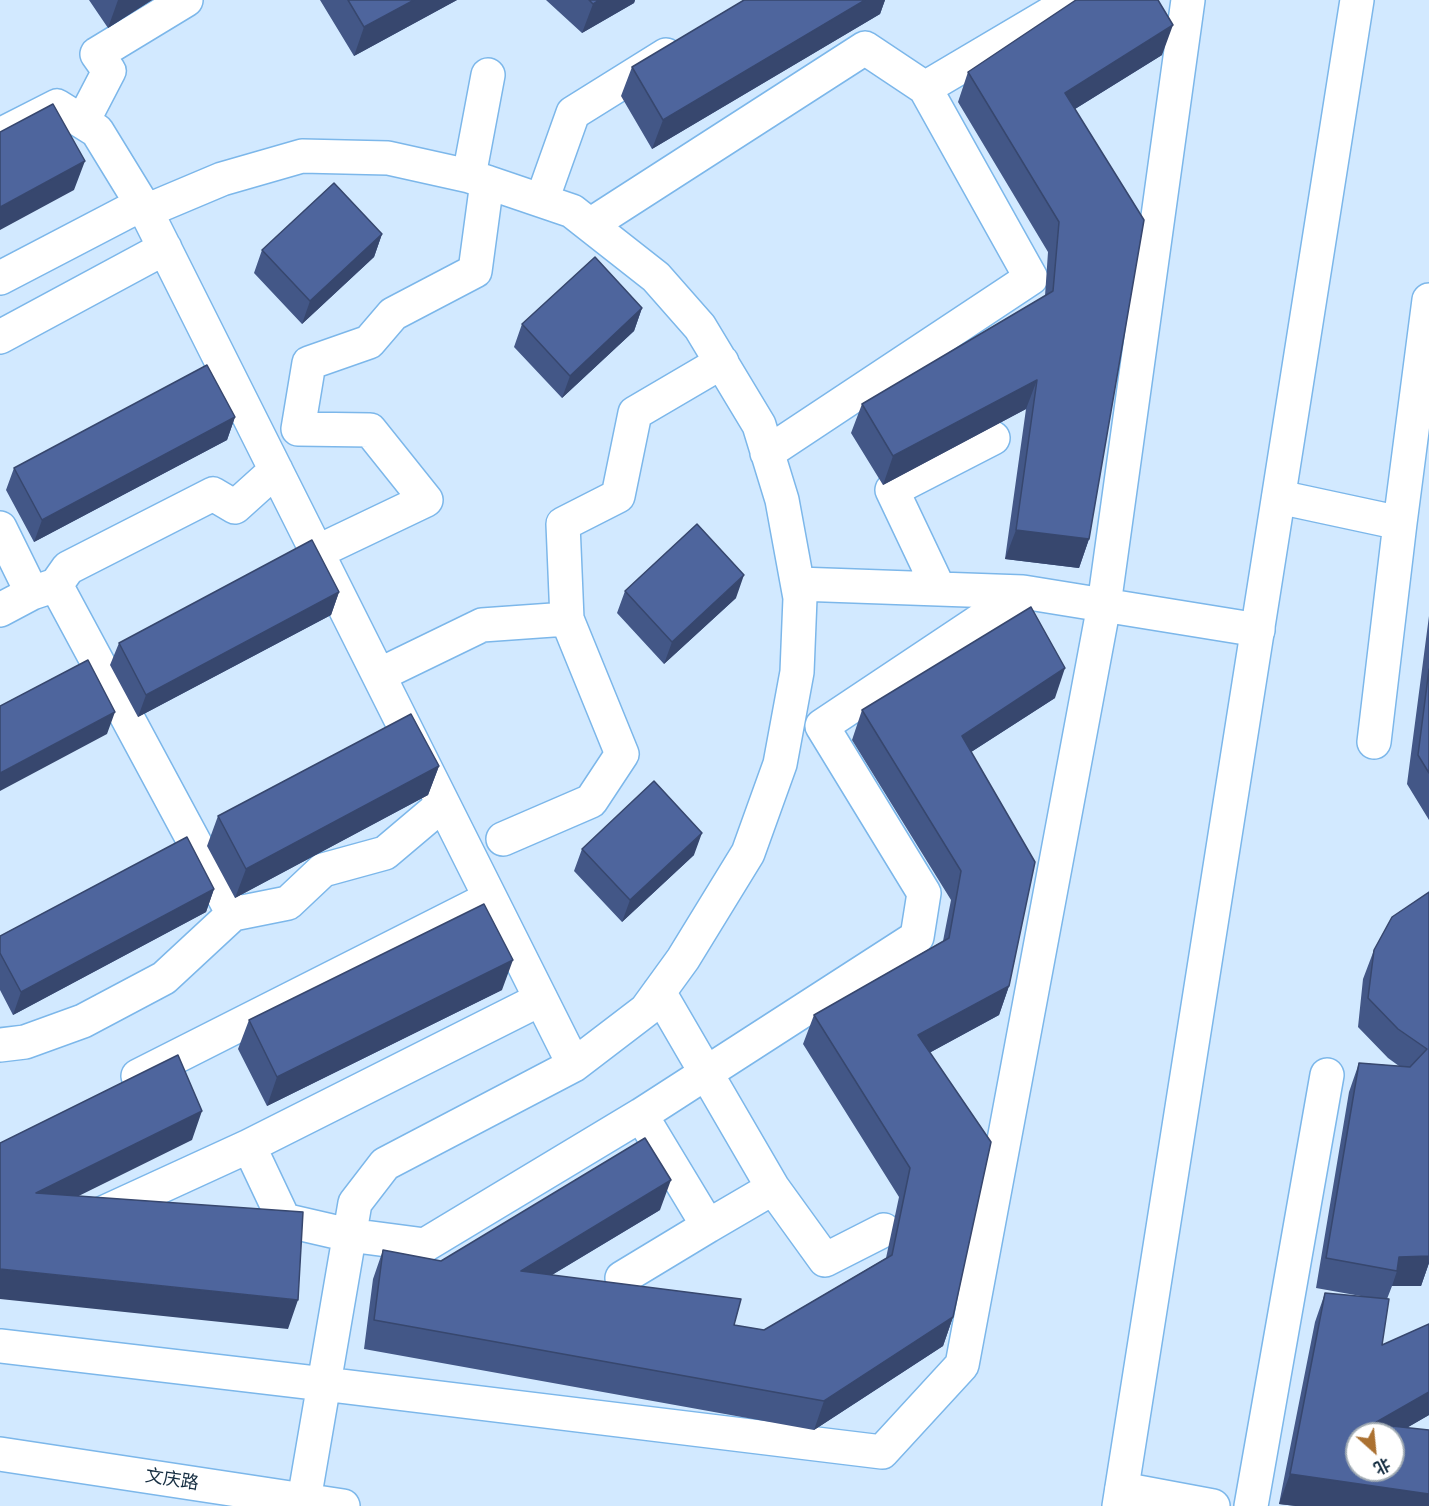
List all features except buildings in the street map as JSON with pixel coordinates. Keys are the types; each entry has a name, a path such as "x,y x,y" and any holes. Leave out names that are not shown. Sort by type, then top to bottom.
{"street":[{"path":"83,121 109,71 97,54 186,0"},
{"path":"0,1346 324,1383 882,1452 962,1365 1104,605 1188,0"},
{"path":"1213,1506 1121,1498 1358,0"},
{"path":"926,88 1066,4"},
{"path":"542,200 573,113 694,38"},
{"path":"590,225 865,48 926,88 1031,278 767,453"},
{"path":"317,552 426,500 370,430 298,429 309,363 369,342 393,314 475,272 478,178 488,75"},
{"path":"0,135 57,106 97,131 144,208 165,248 574,1065"},
{"path":"0,278 144,208 222,179 302,156 388,159 478,178 572,211 656,277 700,327 759,425 782,500 800,598 797,672 780,764 748,853 683,959 646,1010 574,1065 385,1164 355,1203 304,1500"},
{"path":"0,337 165,248"},
{"path":"1374,742 1429,300"},
{"path":"503,839 591,801 622,754 567,620 563,524 618,496 635,413 722,362"},
{"path":"939,589 892,490 993,438"},
{"path":"0,610 44,589 68,568 213,494 235,507 276,470"},
{"path":"1279,497 1400,523"},
{"path":"0,528 44,589 233,914"},
{"path":"798,584 1023,592 1258,630"},
{"path":"249,1146 284,1220 349,1235 425,1245 641,1115 917,937 924,893 822,726 1023,592"},
{"path":"379,675 482,625 567,620"},
{"path":"0,1045 25,1042 83,1021 164,978 233,914 288,903 323,870 385,853 443,804"},
{"path":"117,1087 490,898"},
{"path":"659,993 773,1188 825,1260 884,1230"},
{"path":"82,1222 249,1146 540,999"},
{"path":"1251,1506 1326,1076"},
{"path":"641,1115 708,1226"},
{"path":"622,1278 773,1188"},
{"name":"文庆路","path":"0,1454 343,1506"}]}
